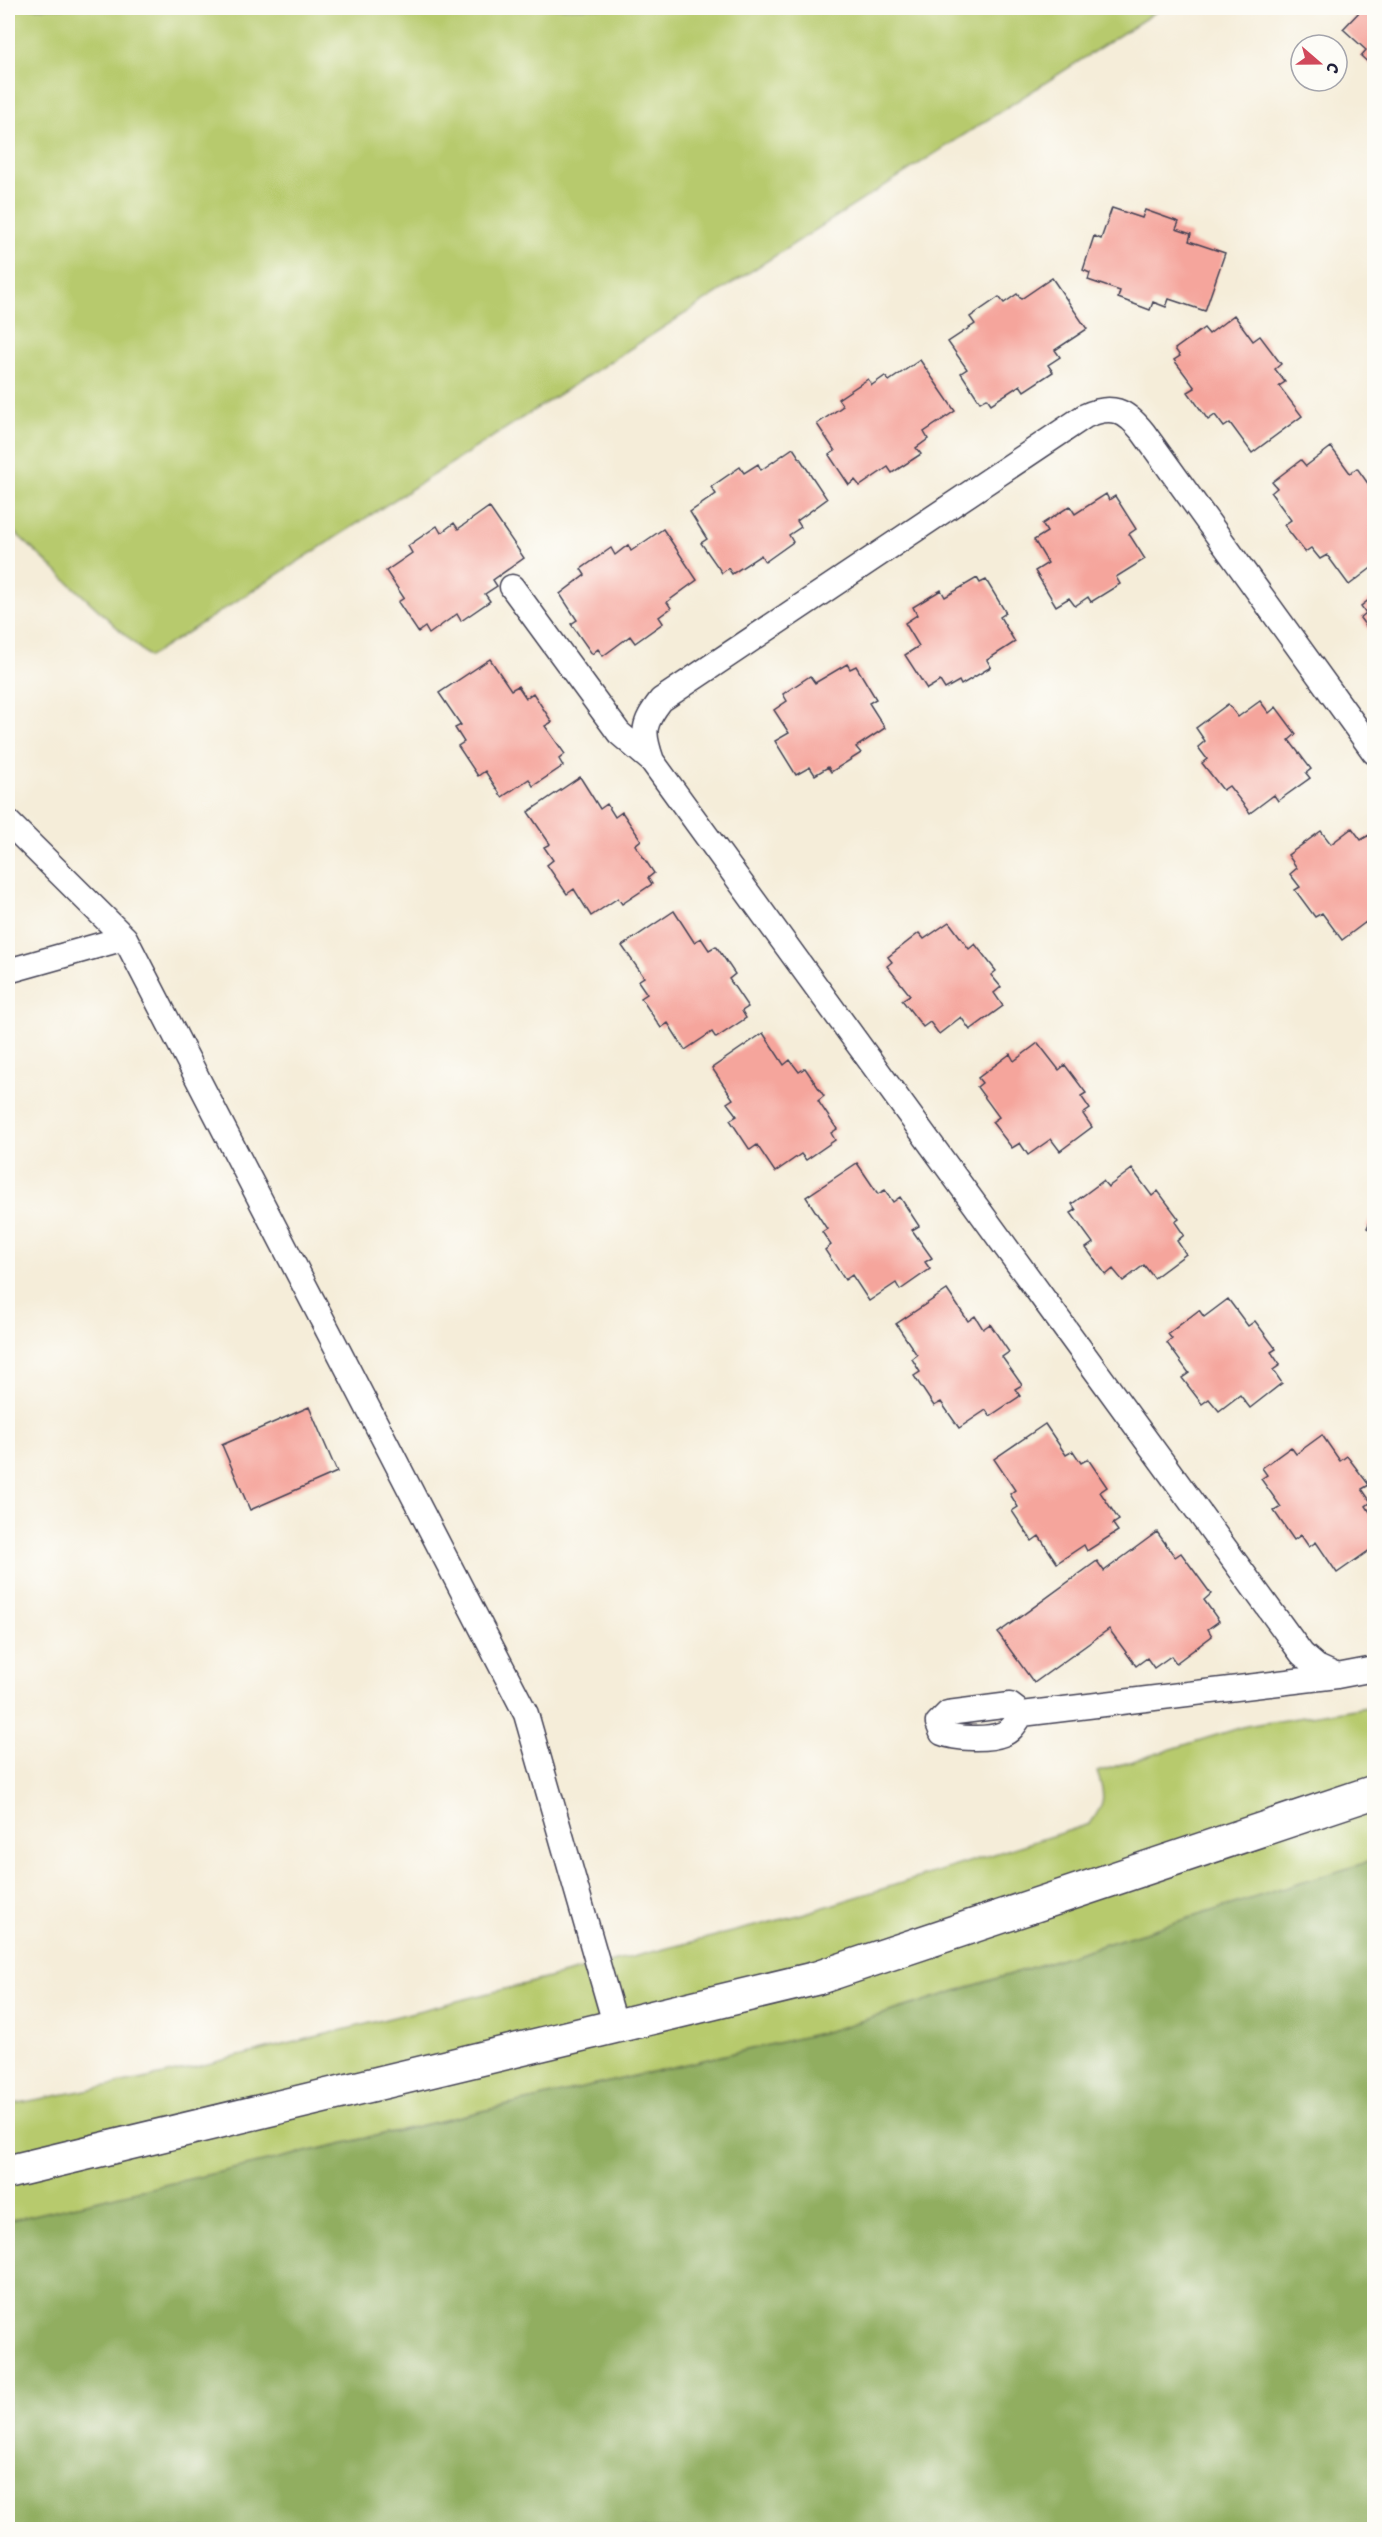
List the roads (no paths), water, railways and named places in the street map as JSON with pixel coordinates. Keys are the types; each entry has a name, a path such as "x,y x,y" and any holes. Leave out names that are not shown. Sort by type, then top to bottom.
{"street":[{"path":"8,2172 817,1978 1374,1792"}],"lane":[{"path":"652,760 643,735 648,717 661,700 1085,416 1101,409 1117,411 1143,432 1374,752"},
{"path":"512,587 619,733 652,760 1302,1654 1317,1667 1337,1676"},
{"path":"8,822 125,938 526,1714 616,2027"},
{"path":"8,971 125,938"},
{"path":"1022,1714 1337,1676 1374,1669"}]}
